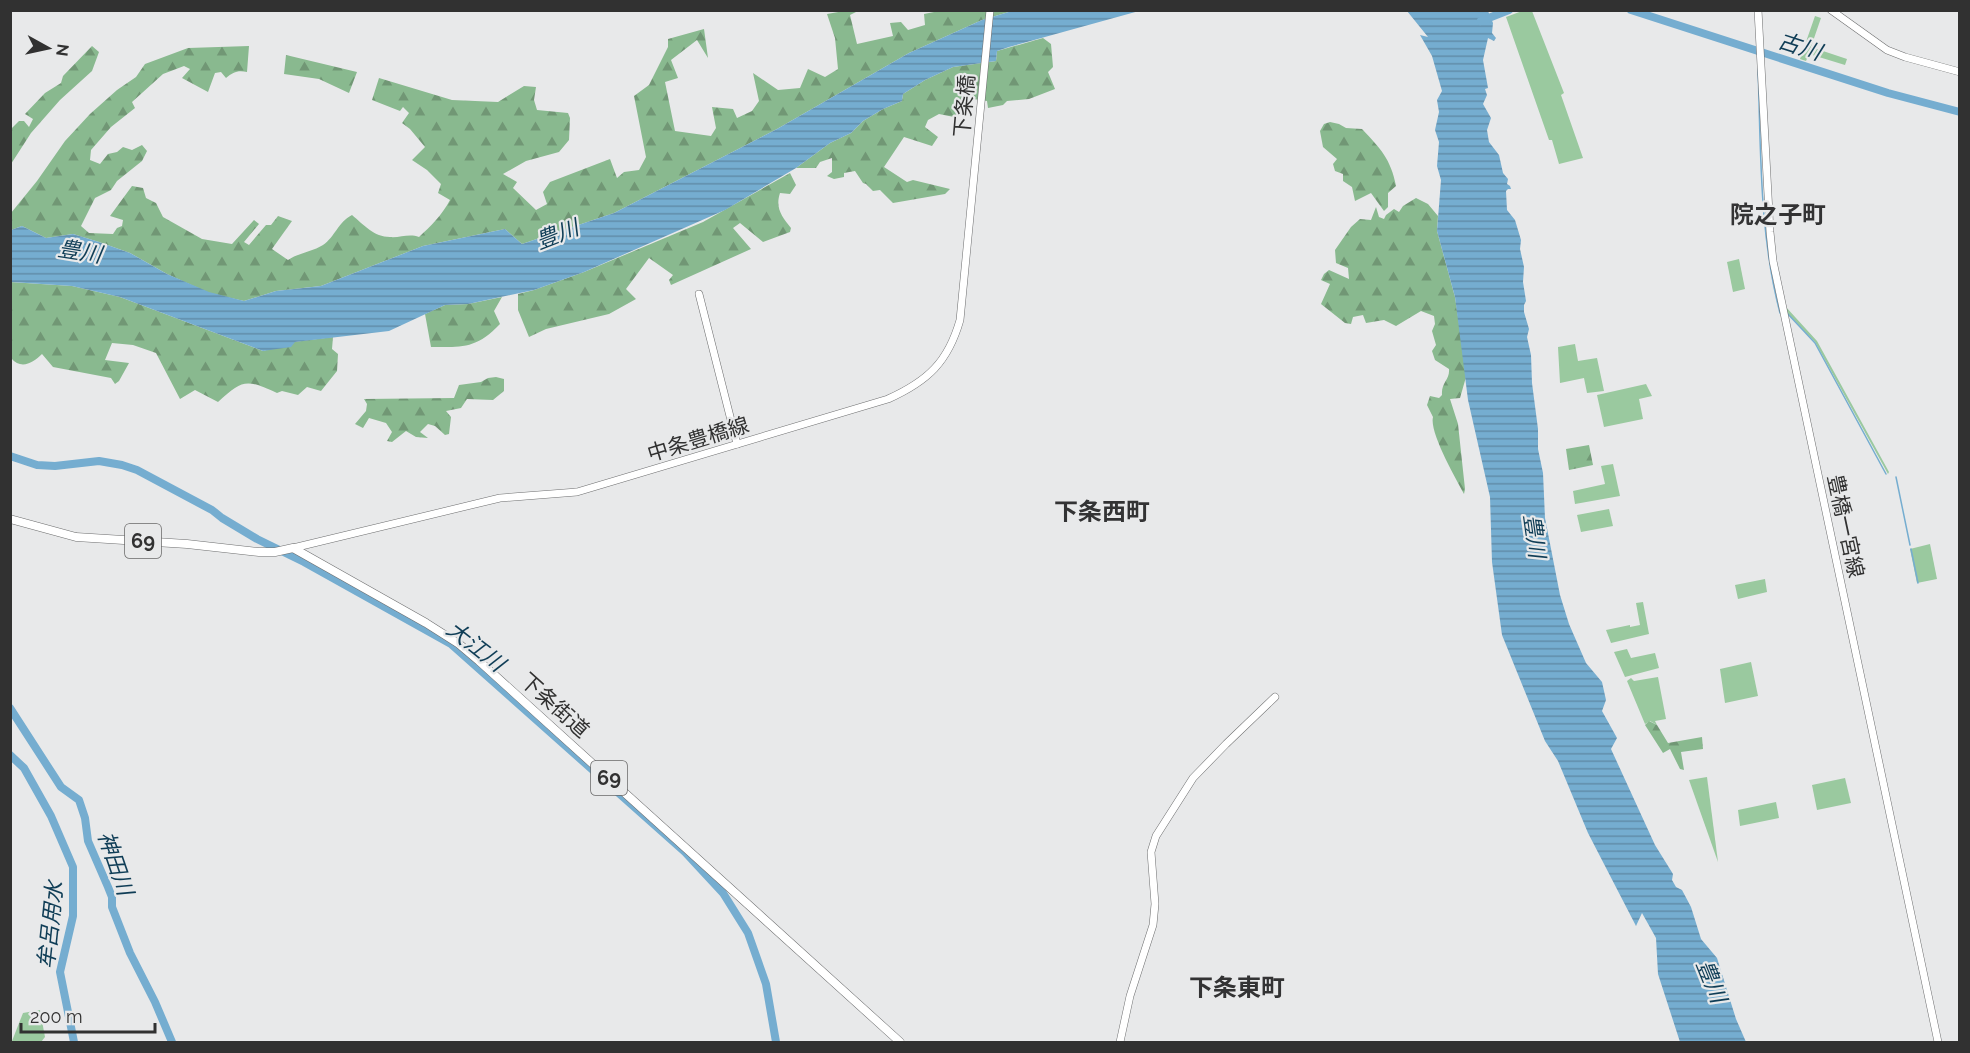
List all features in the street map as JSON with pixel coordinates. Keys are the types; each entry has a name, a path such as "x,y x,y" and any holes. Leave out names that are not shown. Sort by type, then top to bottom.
{"main road":[{"name":"下条橋","path":"972,205 990,10"},
{"name":"豊橋一宮線","path":"1758,10 1769,226 1773,261 1938,1042"},
{"path":"1831,10 1887,50 1959,72"},
{"name":"中条豊橋線","path":"290,548 494,499 577,492 888,399 910,389 934,371 951,347 960,320 972,205"},
{"path":"699,294 736,444"},
{"name":"69","path":"10,519 58,534 87,539 150,541 259,552 290,548"},
{"name":"下条街道","path":"290,548 459,644 900,1042"},
{"path":"1120,1042 1130,996 1153,926 1155,904 1151,852 1156,836 1193,778 1275,697"}],"green space":[{"path":"944,10 1012,11 982,20 909,53 777,129 614,213 522,244 505,229 423,246 321,286 276,291 244,301 209,293 167,274 130,253 73,234 46,238 22,226 11,230 11,213 65,141 90,114 136,77 145,64 188,48 249,46 247,72 236,72 226,78 221,72 215,73 208,92 182,78 190,69 184,66 163,74 132,102 135,108 111,127 91,150 90,160 100,164 108,154 117,152 123,147 132,150 142,145 147,151 142,161 117,181 111,190 95,198 81,226 89,233 113,234 117,228 122,226 123,220 110,216 132,186 143,188 146,198 156,203 163,217 202,239 232,244 254,220 259,224 244,242 249,245 266,225 271,225 278,216 292,221 272,249 288,260 323,245 352,215 379,235 419,237 436,220 450,200 438,193 441,184 427,170 412,160 425,147 402,123 409,113 403,107 400,111 372,100 379,78 452,100 498,102 524,86 536,87 534,100 537,110 568,113 570,118 569,140 559,152 526,161 503,174 517,182 513,188 536,210 547,204 543,192 550,182 610,159 617,178 624,172 639,170 646,157 634,96 649,85 668,47 668,39 704,29 708,58 697,40 671,60 678,78 665,82 675,131 711,136 716,128 712,107 733,109 737,118 752,111 759,101 753,73 778,90 800,88 808,69 825,77 838,69 835,38 827,14 858,11 850,15 857,44 893,36 890,23 901,22 908,30 925,25 924,14"},
{"path":"1522,11 1532,11 1564,93 1561,95 1583,158 1559,164 1552,140 1549,140 1506,17"},
{"path":"1815,16 1821,18 1811,47 1847,59 1845,65 1809,54 1806,61 1800,59"},
{"path":"1043,38 1051,44 1053,67 1048,72 1055,89 1029,99 1007,101 1003,105 988,108 987,101 973,99 964,105 963,115 954,117 939,114 928,120 925,127 938,137 932,146 904,137 884,167 907,182 913,180 950,189 945,194 893,203 880,190 873,191 863,183 855,171 844,173 844,177 834,179 827,176 832,172 832,158 820,162 816,168 796,168 830,143 851,133 863,121 902,101 903,94 925,80 953,67 996,61 997,51"},
{"path":"92,46 99,52 92,71 60,100 31,133 11,164 11,129 19,121 24,121 29,127 33,119 25,114 45,93 61,83 63,76"},
{"path":"286,55 357,72 349,93 319,79 284,74"},
{"path":"1330,122 1346,128 1362,129 1384,154 1396,186 1388,193 1388,207 1384,211 1371,193 1355,201 1352,187 1343,181 1343,174 1335,171 1333,164 1337,159 1323,147 1320,131 1324,124"},
{"path":"790,173 796,185 790,194 780,193 778,203 782,216 791,228 790,232 763,242 740,223 733,228 751,249 671,285 669,280 673,275 649,258 626,289 636,299 609,314 546,329 529,337 518,310 518,294 584,272 703,222"},
{"path":"1416,198 1428,204 1438,216 1437,231 1455,297 1466,377 1460,398 1450,399 1458,424 1464,494 1439,444 1433,417 1427,405 1430,396 1439,398 1442,395 1449,373 1449,369 1435,360 1432,351 1436,345 1432,331 1435,324 1434,316 1421,311 1396,326 1384,320 1366,323 1363,315 1353,317 1351,324 1345,323 1321,304 1330,284 1321,280 1324,274 1329,270 1349,279 1348,268 1336,263 1335,250 1351,227 1360,219 1371,220 1376,207 1379,217 1384,219 1394,209 1399,212 1403,206"},
{"path":"1739,259 1745,289 1733,292 1727,262"},
{"path":"10,282 72,286 120,297 263,351 294,342 333,337 332,349 338,354 337,371 321,391 307,387 298,395 282,391 277,393 258,385 245,384 233,389 218,402 195,390 180,399 156,353 133,345 112,343 105,360 129,363 115,384 111,378 53,367 42,354 27,364 19,364 11,358"},
{"path":"502,297 494,311 500,324 484,338 468,345 431,347 425,314 445,305 468,304"},
{"path":"1785,306 1817,341 1889,472 1888,474 1815,342 1786,312"},
{"path":"1575,344 1578,361 1597,358 1604,391 1587,393 1584,378 1560,383 1558,347"},
{"path":"496,377 504,379 504,391 493,400 467,399 461,408 446,411 451,417 449,434 445,435 435,426 428,424 420,432 428,438 416,437 406,431 392,442 387,441 392,432 386,423 369,418 363,428 355,424 366,411 367,404 364,399 454,398 459,385"},
{"path":"1646,384 1652,396 1639,399 1643,419 1604,427 1597,395"},
{"path":"1589,445 1593,465 1569,470 1566,449"},
{"path":"1613,464 1620,496 1575,504 1573,491 1605,484 1601,466"},
{"path":"1609,509 1613,526 1581,532 1577,515"},
{"path":"1930,544 1937,579 1917,583 1910,549"},
{"path":"1765,579 1767,592 1738,599 1735,585"},
{"path":"1643,602 1649,634 1611,643 1606,630 1640,625 1636,603"},
{"path":"1627,649 1631,658 1655,653 1659,668 1625,677 1614,652"},
{"path":"1751,662 1758,696 1725,703 1720,669"},
{"path":"1658,677 1666,719 1655,721 1657,725 1650,721 1645,724 1627,681 1631,678 1634,681"},
{"path":"1649,721 1657,725 1668,743 1702,737 1703,749 1681,752 1684,770 1680,769 1670,749 1663,753 1645,725"},
{"path":"1707,777 1718,862 1689,780"},
{"path":"1845,778 1851,803 1817,810 1812,785"},
{"path":"1776,802 1779,818 1740,826 1738,810"},
{"path":"40,1010 45,1037 41,1042 12,1041 23,1013"}],"water":[{"name":"豊川","path":"1012,11 1139,11 1009,47 997,51 996,61 953,67 925,80 903,94 902,101 863,121 851,133 830,143 796,168 725,210 584,272 534,290 468,304 445,305 389,331 295,342 291,347 263,351 120,297 72,286 11,282 11,230 22,226 46,238 73,234 99,242 130,253 167,274 209,292 244,301 276,291 321,286 423,246 505,229 522,244 614,213 777,129 909,53 982,20"},
{"name":"豊川","path":"1407,11 1488,11 1493,23 1492,33 1496,38 1494,41 1488,38 1483,60 1488,88 1485,89 1487,95 1483,104 1491,118 1487,130 1489,142 1499,155 1503,173 1511,189 1506,191 1507,210 1515,220 1521,240 1526,301 1524,312 1529,329 1527,337 1531,355 1538,449 1543,473 1545,518 1560,595 1569,624 1586,663 1602,682 1606,700 1602,711 1617,738 1611,749 1655,845 1673,874 1672,880 1676,887 1682,890 1691,907 1701,939 1717,958 1736,1019 1746,1042 1680,1042 1658,974 1656,938 1642,913 1636,926 1588,833 1558,761 1545,741 1502,635 1492,562 1490,497 1468,400 1455,297 1437,231 1441,180 1437,166 1439,142 1435,130 1439,112 1437,100 1442,91 1432,56 1420,35 1428,37"}],"waterway":[{"name":"古川","path":"1481,21 1509,10"},
{"name":"古川","path":"1631,10 1888,93 1960,112"},
{"path":"1758,69 1761,161 1768,253 1773,283 1780,313 1782,313"},
{"path":"1786,312 1815,343 1886,474"},
{"name":"大江川","path":"10,456 37,465 55,466 99,461 137,470 212,510 257,539 304,562 451,644 685,852 723,893 748,933 766,984 776,1042"},
{"path":"1896,477 1910,545"},
{"path":"1911,549 1918,583"},
{"name":"神田川","path":"10,708 61,787 79,800 85,818 88,841 112,897 112,907 130,953 172,1042"},
{"name":"牟呂用水","path":"10,755 24,768 51,816 73,867 73,916 60,972 74,1042"}],"district":[{"name":"院之子町","path":"1778,214"},
{"name":"下条西町","path":"1102,511"},
{"name":"下条東町","path":"1237,987"}]}
